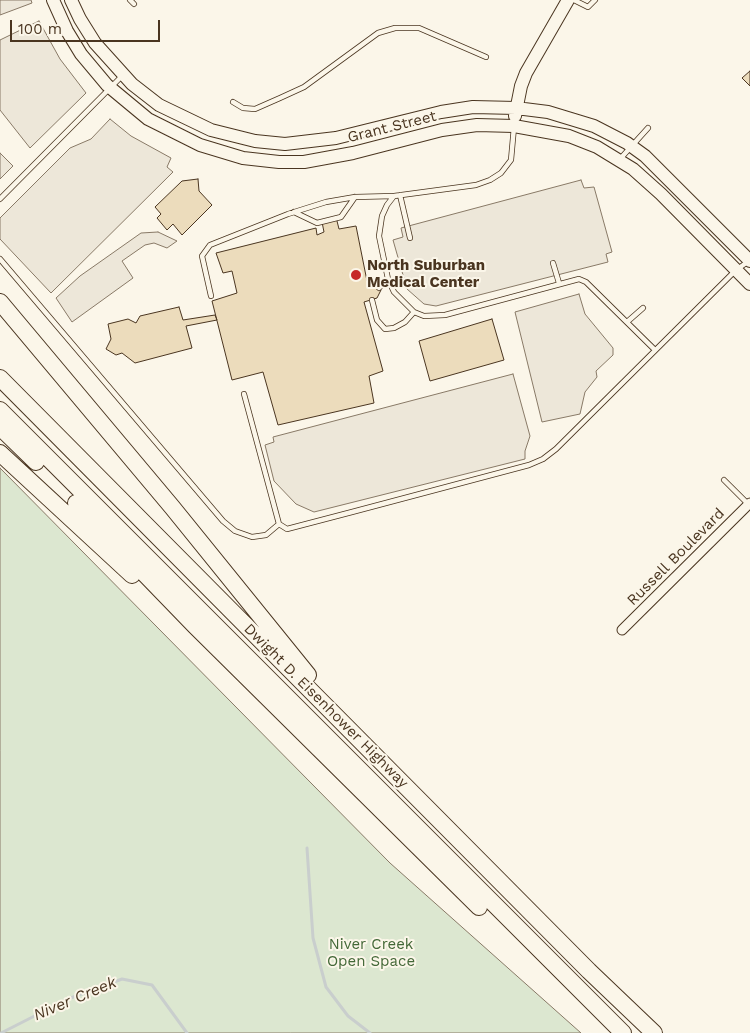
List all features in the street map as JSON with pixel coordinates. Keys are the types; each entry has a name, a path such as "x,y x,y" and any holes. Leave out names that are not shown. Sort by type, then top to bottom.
{"highway":[{"path":"0,302 172,507 267,626 380,761"},
{"name":"Dwight D. Eisenhower Highway","path":"0,378 380,761 654,1033"},
{"path":"0,397 154,546 228,606"},
{"path":"0,410 623,1033"},
{"path":"0,427 195,626 607,1033"},
{"path":"0,453 170,611 195,626"}],"street":[{"name":"Grant Street","path":"53,0 67,31 81,54 110,88 148,119 200,146 230,155 279,162 328,159 442,130 477,125 514,126 569,136 620,160 661,194 750,284"},
{"name":"Grant Street","path":"71,0 85,28 123,76 160,105 194,124 230,136 269,143 310,143 457,109 487,106 516,108 576,120 630,146 662,170 750,260"},
{"path":"514,126 516,108 526,73 568,0"},
{"name":"Russell Boulevard","path":"622,630 750,505"}],"lane":[{"path":"574,0 588,7 595,0"},
{"path":"233,102 243,108 255,109 304,87 336,66 378,33 395,28 419,28 486,57"},
{"path":"0,199 123,76"},
{"path":"211,296 202,256 210,244 293,212 326,202 355,197 397,195 476,185 490,180 501,173 511,160 514,126"},
{"path":"620,160 630,146 648,128"},
{"path":"397,195 410,238"},
{"path":"397,195 382,216 379,236 388,279 397,296 414,312 424,316 446,315 579,279 586,282 655,350"},
{"path":"293,212 317,223 341,217 355,197"},
{"path":"0,259 223,521 235,531 252,537 266,536 279,524"},
{"path":"244,394 279,524 286,529 520,468 543,459 556,449 736,270 750,260"},
{"path":"553,263 559,284"},
{"path":"378,288 388,279"},
{"path":"372,300 377,320 384,329 394,328 405,322 414,312"},
{"path":"627,322 643,308"},
{"path":"724,480 750,505"}],"green space":[{"name":"Niver Creek Open Space","path":"0,468 390,863 581,1033 0,1033"}],"shaded area":[{"path":"0,0 31,0 32,3 0,15"},
{"path":"39,21 60,59 86,93 30,148 0,110 0,40"},
{"path":"110,119 131,136 171,158 167,167 173,172 51,293 0,239 0,218 70,148 91,139"},
{"path":"0,153 13,166 0,179"},
{"path":"581,180 584,188 594,187 612,252 606,254 608,262 436,306 424,304 407,289 393,240 403,237 401,228"},
{"path":"158,232 177,241 167,248 154,243 145,245 122,261 133,278 72,322 56,298 80,276 141,233"},
{"path":"579,294 585,314 613,348 613,355 596,371 597,377 585,392 580,414 542,422 515,312"},
{"path":"513,374 530,436 525,451 525,459 314,512 296,504 274,481 265,445 274,442 273,437"}],"building":[{"path":"750,71 750,86 742,78"},
{"path":"198,179 199,191 212,205 182,235 173,224 167,230 157,218 161,214 155,207 182,181"},
{"path":"336,217 339,229 356,226 367,281 381,290 377,298 364,302 383,371 369,376 374,403 278,425 263,372 232,380 212,301 237,293 232,271 223,273 216,253 316,228 317,235 324,232 322,222"},
{"path":"179,307 183,320 215,315 217,320 186,326 192,348 135,363 122,353 116,355 106,349 111,339 108,324 128,319 136,323 140,316"},
{"path":"492,319 504,360 430,381 419,341"}],"waterway":[{"path":"307,848 313,938 326,987 348,1016 370,1033"},
{"name":"Niver Creek","path":"1,1033 68,999 122,979 152,985 187,1033"}],"place":[{"name":"North Suburban Medical Center","path":"356,275"}]}
